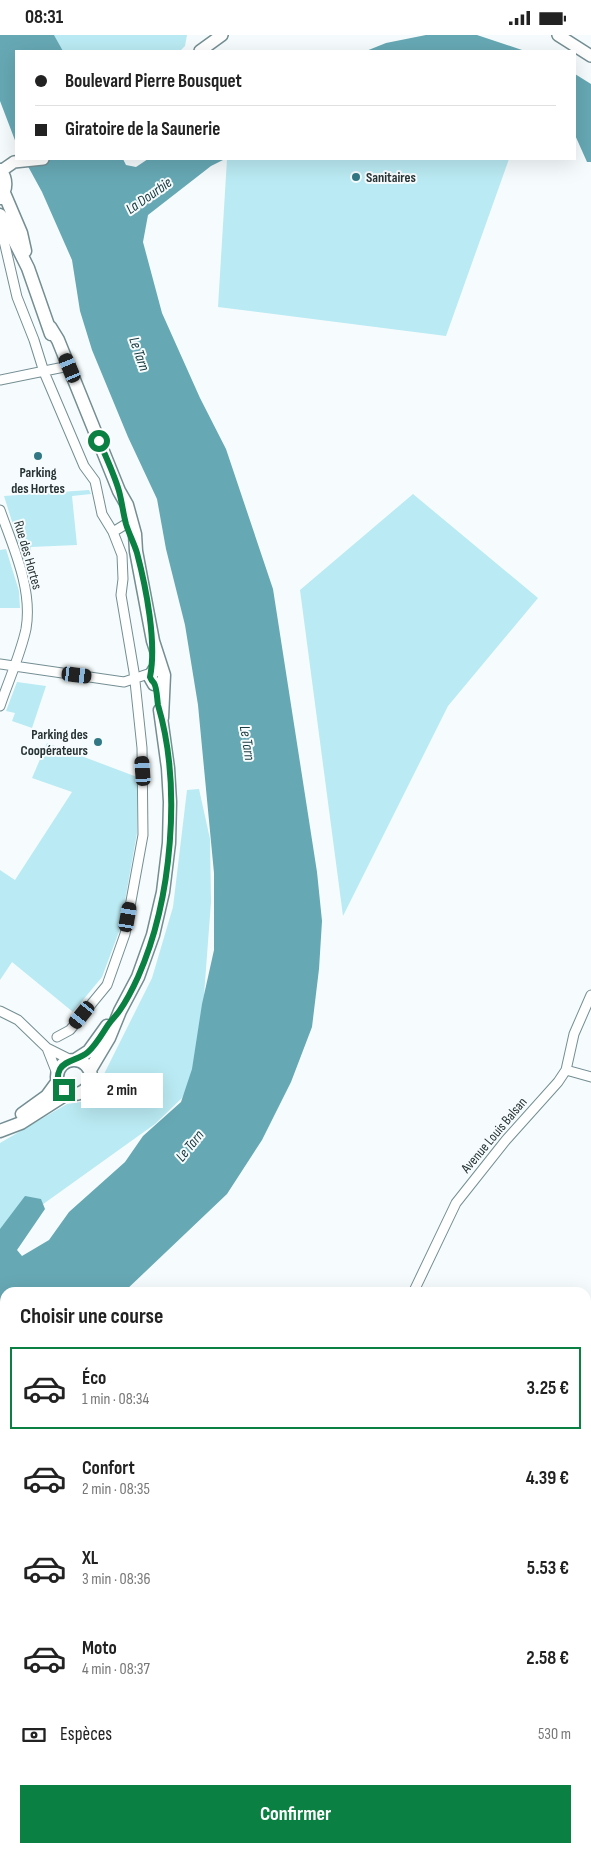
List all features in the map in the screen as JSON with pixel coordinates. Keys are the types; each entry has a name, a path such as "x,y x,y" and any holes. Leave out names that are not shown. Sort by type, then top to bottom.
{"main road":[{"path":"203,49 222,35"},
{"path":"558,35 591,56"},
{"path":"28,268 21,233 2,196 6,182 1,170 14,163 36,160"},
{"path":"0,221 7,226 28,268 50,327 58,340 119,491 127,505 135,534 136,551"},
{"path":"50,327 52,342 87,413"},
{"path":"90,1070 109,1038 120,1011 138,977 154,935 166,870 170,802 162,718 156,697 153,641 142,577 136,551 126,524 119,491"},
{"path":"2,1130 47,1096 58,1078 62,1066 89,1051 120,1011"},
{"path":"58,1078 64,1090 68,1093 74,1094 84,1091 91,1081 90,1070 84,1063 73,1060"},
{"path":"2,1130 21,1123 68,1093"}],"street":[{"path":"0,221 17,297 44,372 84,466 94,481 102,514 113,532 122,555 123,579 121,595 134,679 142,755 143,835 125,934 107,985 70,1030 57,1037"},
{"path":"0,380 64,367"},
{"name":"Rue des Hortes","path":"0,510 24,580 27,603 26,629 0,706"},
{"path":"113,532 126,524"},
{"path":"0,664 124,682 156,677"},
{"name":"Avenue Louis Balsan","path":"416,1287 456,1203 506,1140 566,1071 574,1034 591,995"},
{"path":"0,1011 18,1020 47,1048 73,1060"},
{"path":"47,1048 58,1078"},
{"path":"566,1071 591,1077"}],"shaded area":[{"path":"54,35 187,35 185,46 181,50 62,50"},
{"path":"227,160 509,160 446,336 218,307"},
{"path":"89,490 91,494 72,496 77,545 31,547 32,575 29,576 4,496"},
{"path":"413,494 538,598 448,706 343,916 300,590"},
{"path":"6,549 19,591 20,608 0,608 0,550"},
{"path":"17,682 46,686 32,728 12,721 15,713 6,711"},
{"path":"47,743 137,777 137,833 120,929 102,977 73,1012 12,962 0,980 0,870 15,880 72,792 32,778"},
{"path":"199,789 210,839 211,902 199,1062 182,1098 155,1124 0,1235 0,1143 67,1104 87,1101 103,1089 104,1074 152,978 173,907 187,790"}],"water":[{"path":"0,35 54,35 62,50 15,50 15,140 0,101"},
{"path":"426,35 477,35 522,50 368,50 386,43"},
{"path":"576,75 591,84 591,162 587,162 576,137"},
{"path":"25,160 124,160 126,165 136,167 146,160 223,160 211,166 148,215 143,242 162,313 200,398 226,449 273,589 317,872 322,921 319,969 312,1027 291,1082 262,1140 227,1194 129,1287 0,1287 0,1229 25,1196 41,1199 45,1209 17,1250 22,1256 49,1240 69,1212 125,1162 143,1136 181,1102 192,1069 202,1004 214,950 214,873 198,705 185,625 166,549 157,499 128,437 92,350 80,311 72,260 42,192"}],"place":[{"name":"Sanitaires","path":"356,177"},
{"name":"Parking des Hortes","path":"38,456"},
{"name":"Parking des Coopérateurs","path":"98,742"}],"route":[{"path":"64,1090 58,1081 59,1071 62,1066 66,1062 75,1060 89,1051 120,1011 138,977 154,935 163,892 170,826 168,769 162,718 154,684 150,677 152,672 153,641 142,577 136,551 121,507 119,491 99,441"}],"water label":[{"name":"La Dourbie","path":"149,196"},
{"name":"Le Tarn","path":"139,354"},
{"name":"Le Tarn","path":"247,743"},
{"name":"Le Tarn","path":"190,1146"}]}
